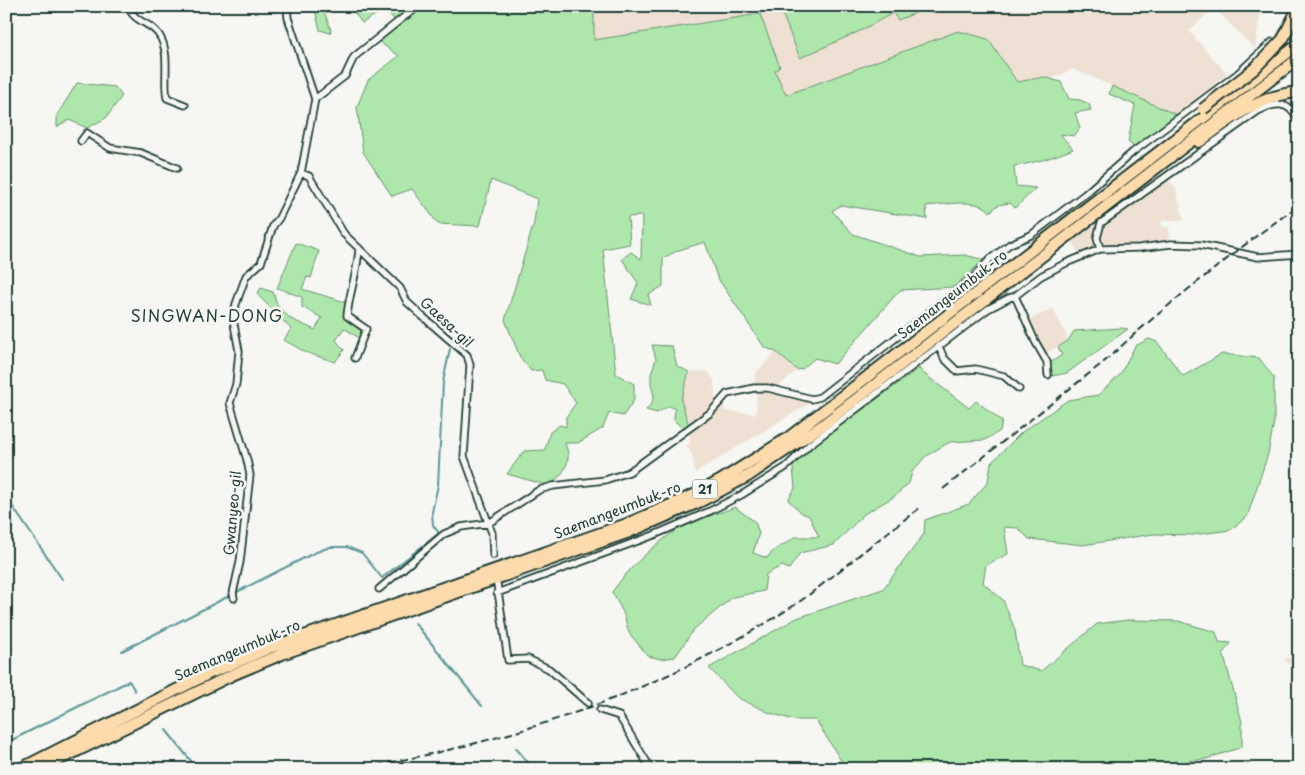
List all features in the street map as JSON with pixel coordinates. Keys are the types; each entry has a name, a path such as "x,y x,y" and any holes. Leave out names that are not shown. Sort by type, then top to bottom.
{"highway":[{"path":"1173,141 1204,109 1270,55 1278,40 1294,19 1298,6"},
{"name":"Saemangeumbuk-ro","path":"20,769 208,674 272,647 627,524 696,494 720,481 788,438 1299,44"},
{"name":"Saemangeumbuk-ro","path":"40,769 232,675 282,654 630,532 699,502 748,476 820,428 1299,58"},
{"path":"1157,166 1182,154 1253,104 1277,95 1299,92"}],"street":[{"path":"128,6 138,21 154,28 161,37 167,71 165,88 167,98 185,105"},
{"name":"Gwanyeo-gil","path":"234,596 241,556 250,475 230,403 236,384 239,351 233,319 246,276 261,263 273,226 279,218 301,173 315,99 288,18 287,6"},
{"path":"315,99 346,76 354,57 420,6"},
{"path":"379,589 444,534 461,528 489,524 539,490 553,486 605,480 629,472 710,413 728,394 754,388 768,388 812,399 820,397 973,278 990,258 1010,244 1031,235 1278,40"},
{"path":"1100,249 1097,238 1101,223 1258,111 1280,104 1292,108 1299,118"},
{"path":"81,141 87,133 110,148 141,153 177,168"},
{"name":"Gaesa-gil","path":"301,173 309,176 344,234 400,288 416,311 467,355 470,365 464,456 492,533 493,555"},
{"path":"497,593 654,535 710,511 743,494 786,467 809,445 988,309 1015,296 1041,276 1066,263 1100,249 1139,248 1171,244 1201,245 1258,257 1299,254"},
{"path":"355,358 366,329 348,316 350,293 359,248"},
{"path":"1015,296 1035,341 1047,362 1048,375"},
{"path":"939,347 944,358 957,371 976,369 1004,376 1019,389"},
{"path":"497,584 508,660 528,659 549,669 588,704"},
{"path":"600,710 619,716 651,769"}],"shaded area":[{"path":"509,6 1261,6 1255,49 1214,8 1189,31 1227,74 1177,115 1073,69 1012,97 743,140"},
{"path":"1167,179 1175,187 1184,220 1161,221 1163,227 1169,227 1170,242 1079,255 1072,240 1098,223 1107,221"},
{"path":"1053,308 1069,341 1046,353 1037,340 1029,320"},
{"path":"776,352 797,370 779,386 777,393 810,403 695,473 692,455 686,446 690,443 690,431 681,400 689,372 707,371 714,380 715,400 722,398 725,411 756,414 757,391 754,375"},
{"path":"1299,655 1299,673 1284,659"}],"green space":[{"path":"314,6 322,6 331,30 330,33 320,30"},
{"path":"342,6 390,6 362,23 354,12"},
{"path":"396,6 417,6 395,21 387,10"},
{"path":"424,6 594,6 594,40 760,14 780,67 775,71 786,95 958,31 988,39 1017,82 1044,77 1061,82 1069,99 1080,100 1089,104 1091,110 1075,113 1080,128 1074,136 1060,134 1073,149 1059,155 1014,166 1016,186 1036,188 1015,208 1010,203 998,205 990,212 985,207 970,203 926,206 927,219 841,205 832,211 853,234 921,257 965,255 984,260 954,287 900,290 835,364 815,358 802,369 797,370 776,352 764,347 717,277 705,242 679,250 663,258 663,286 648,295 651,305 631,299 638,283 622,259 631,252 641,259 642,216 628,217 630,244 603,249 616,374 634,384 634,400 623,416 609,413 603,428 578,443 565,443 568,452 566,467 558,478 546,485 507,474 524,451 545,450 550,432 560,425 566,427 566,417 576,403 563,384 545,380 542,370 531,371 520,357 505,320 534,223 537,199 491,180 480,226 438,224 412,189 392,196 363,152 357,107 368,80 399,56 378,41 407,17"},
{"path":"779,6 933,6 898,20 893,13 860,31 800,58"},
{"path":"77,83 115,87 122,96 106,118 87,128 69,120 57,127 57,115"},
{"path":"1112,86 1177,115 1134,147 1128,142 1135,105 1109,94"},
{"path":"296,243 319,251 311,278 307,277 302,289 345,302 345,319 363,329 359,338 344,328 336,340 344,350 335,362 305,352 284,340 291,329 257,294 261,288 273,292 278,307 291,319 315,330 322,318 302,307 302,297 277,288"},
{"path":"1128,329 1067,373 1052,376 1050,363 1062,355 1058,347 1068,341 1074,331"},
{"path":"1149,339 1157,342 1183,376 1222,354 1259,358 1274,378 1274,422 1268,454 1247,517 1230,530 1192,535 1153,534 1083,545 1029,539 1018,528 1004,527 1008,554 986,565 983,583 1003,600 1015,630 1020,665 1041,671 1097,624 1128,620 1178,621 1216,632 1219,642 1231,643 1223,653 1242,722 1242,747 1206,759 1176,762 1178,769 846,769 816,720 794,720 770,713 738,698 709,668 797,618 883,589 924,534 925,520 969,504 988,482 991,463 1022,432 1068,400 1098,395 1120,375 1135,346"},
{"path":"652,345 672,346 677,366 689,372 681,400 689,426 682,428 674,420 675,409 669,406 657,413 646,410 652,403 654,395 651,385 651,374 656,359"},
{"path":"919,368 969,408 976,401 1002,421 1000,431 985,440 950,442 934,451 925,457 912,472 909,483 895,496 864,514 834,545 800,553 789,569 782,566 766,574 764,591 733,597 694,629 675,657 661,659 648,656 629,633 623,612 612,592 634,565 661,541 680,528 735,507 755,522 759,533 753,553 767,558 773,551 794,537 819,537 809,516 802,513 788,500 795,488 793,467 804,453"}],"waterway":[{"path":"235,593 314,553 330,547 347,547 362,553 382,578 439,533 433,525 432,512 438,485 443,382 450,349"},
{"path":"6,497 62,579"},
{"path":"122,651 231,595"},
{"path":"415,623 482,706"},
{"path":"6,743 129,681 135,691"},
{"path":"166,730 191,761"},
{"path":"516,748 533,769"}],"tunnel":[{"path":"1272,42 1284,30"},
{"path":"493,555 495,572"},
{"path":"588,703 600,710"}],"railway":[{"path":"943,489 1105,361 1186,291 1299,205"},
{"path":"353,769 412,758 528,728 585,709 641,687 695,662 748,634 799,602 921,507"}],"district":[{"name":"SINGWAN-DONG","path":"207,315"}]}
